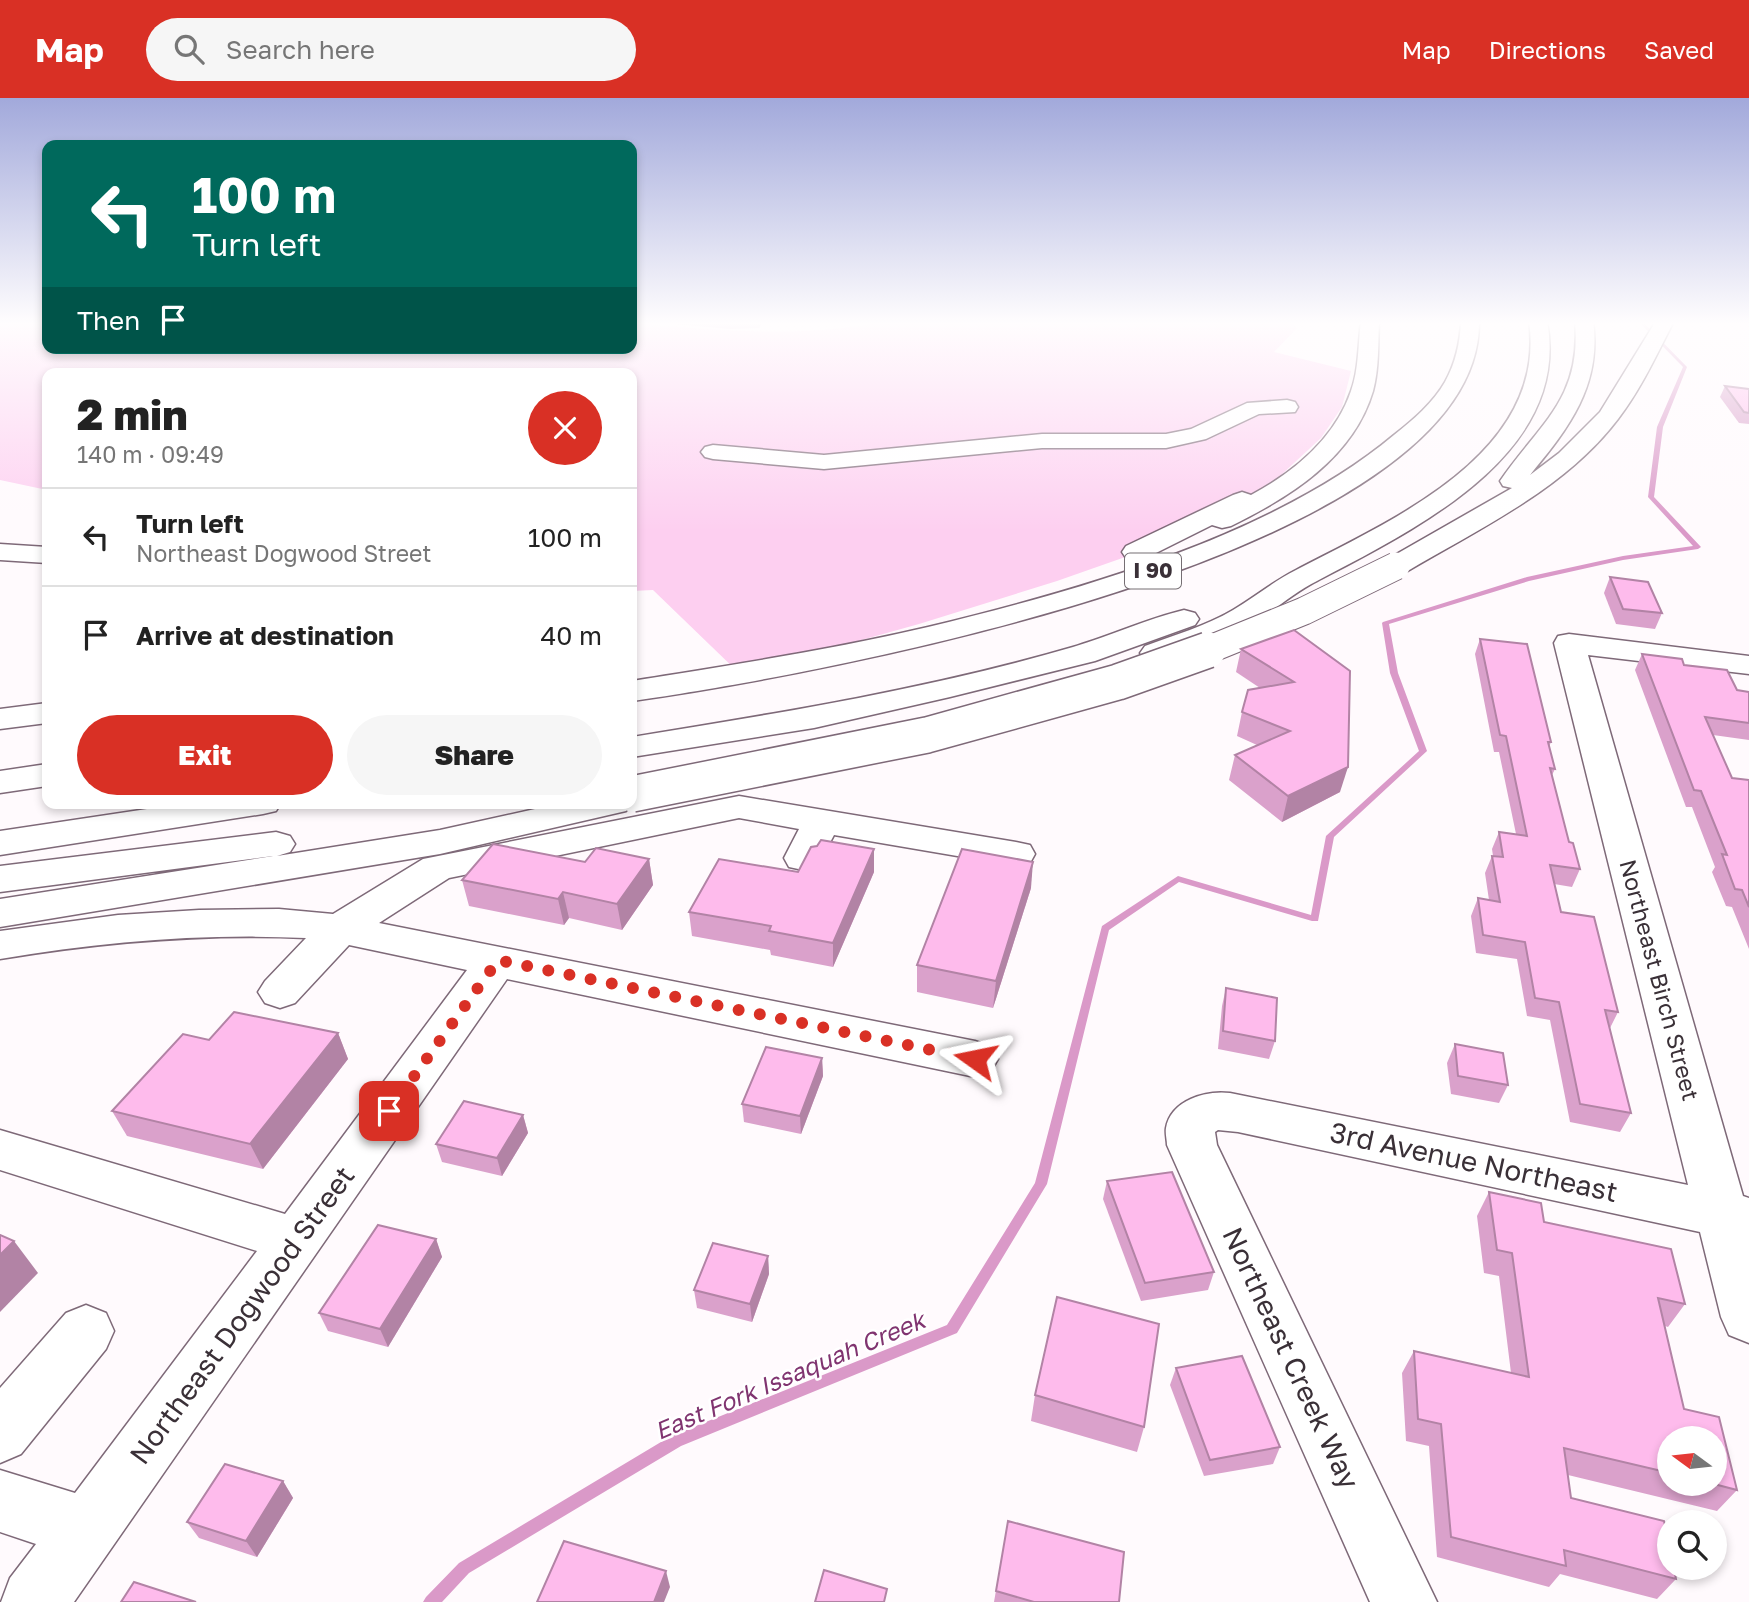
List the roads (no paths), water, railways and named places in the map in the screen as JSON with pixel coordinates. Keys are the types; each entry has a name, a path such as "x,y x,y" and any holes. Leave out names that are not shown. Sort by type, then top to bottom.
{"main road":[{"path":"1131,555 1246,498 1280,475 1316,443 1335,419 1347,391"},
{"path":"740,674 931,621 1180,539 1231,516 1286,483 1323,453 1346,427 1361,391"},
{"name":"I 90","path":"637,690 740,674 885,646 1052,606 1185,559 1295,511 1379,461 1431,415 1449,391"},
{"name":"I 90","path":"637,746 814,718 1084,654 1305,576 1379,540 1424,512 1470,476 1527,404 1532,391"},
{"path":"1479,515 1537,454 1573,391"},
{"path":"637,796 867,750 1079,695 1259,632 1396,566 1479,515 1527,490 1551,472 1597,429 1626,391"},
{"path":"713,452 824,462 1042,441 1166,441 1198,433 1255,408 1287,407"},
{"path":"0,552 42,555"},
{"path":"637,796 816,755 1011,703 1127,665 1236,620 1305,576"},
{"name":"Northeast Birch Street","path":"1749,665 1569,643 1735,1217 1749,1317"},
{"path":"0,719 42,714"},
{"path":"0,782 42,776"},
{"path":"281,992 340,929 437,868 739,807 1016,854"},
{"path":"0,844 225,809"},
{"path":"0,879 534,809"},
{"path":"0,913 440,842 586,809"},
{"path":"803,858 822,821"},
{"path":"0,945 104,930 178,926 266,922 340,929 975,1059"},
{"path":"0,967 178,926"},
{"name":"Northeast Dogwood Street","path":"34,1602 498,960"},
{"name":"3rd Avenue Northeast","path":"1199,1115 1214,1110 1238,1113 1735,1217"},
{"name":"Northeast Creek Way","path":"1199,1115 1190,1128 1192,1145 1404,1602"},
{"path":"0,1150 296,1240"},
{"path":"0,1433 86,1331"},
{"path":"0,1501 87,1529"}],"waterway":[{"name":"East Fork Issaquah Creek","path":"431,1602 464,1568 676,1441 952,1329 1041,1184 1105,928 1178,879 1315,919 1330,836 1423,751 1394,673 1385,623 1527,579 1623,558 1698,547 1651,497 1660,427 1675,391"}]}
